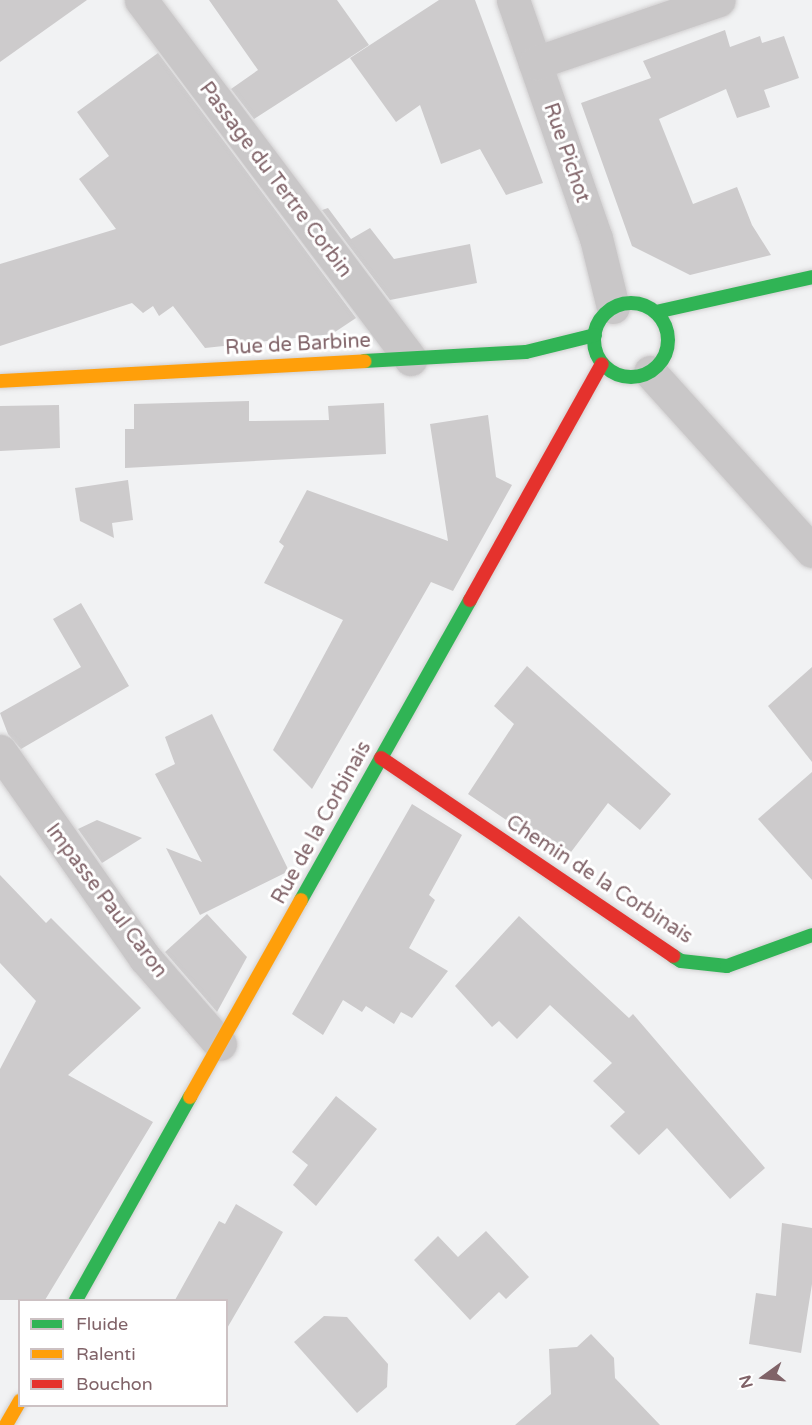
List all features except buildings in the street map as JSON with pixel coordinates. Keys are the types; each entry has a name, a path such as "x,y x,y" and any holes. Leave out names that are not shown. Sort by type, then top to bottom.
{"street":[{"name":"Passage du Tertre Corbin","path":"141,0 411,359"},
{"name":"Rue Pichot","path":"513,0 596,238 613,307"},
{"path":"534,63 719,0"},
{"path":"656,312 668,334 668,347 660,364 650,372 623,376 602,364 595,335 603,316 613,307 632,303 656,312 812,277"},
{"name":"Rue de Barbine","path":"0,381 526,352 595,335"},
{"name":"Rue de la Corbinais","path":"77,1299 602,364"},
{"path":"650,372 812,551"},
{"name":"Impasse Paul Caron","path":"0,751 145,958 220,1044"},
{"name":"Chemin de la Corbinais","path":"381,758 681,961 727,966 812,935"},
{"path":"6,1425 18,1404"}],"traffic: fast":[{"path":"656,312 812,277"},
{"path":"631,303 645,306 657,314 665,326 668,340 665,354 657,366 645,374 631,377 617,374 605,366 597,354 594,340 597,326 605,314 617,306 631,303"},
{"path":"364,361 526,352 595,335"},
{"path":"301,900 470,600"},
{"path":"673,956 681,961 727,966 812,935"},
{"path":"77,1299 190,1097"}],"traffic: slow":[{"path":"0,381 364,361"},
{"path":"190,1097 301,900"},
{"path":"6,1425 18,1404"}],"traffic: jam":[{"path":"470,600 602,364"},
{"path":"381,758 673,956"}]}
